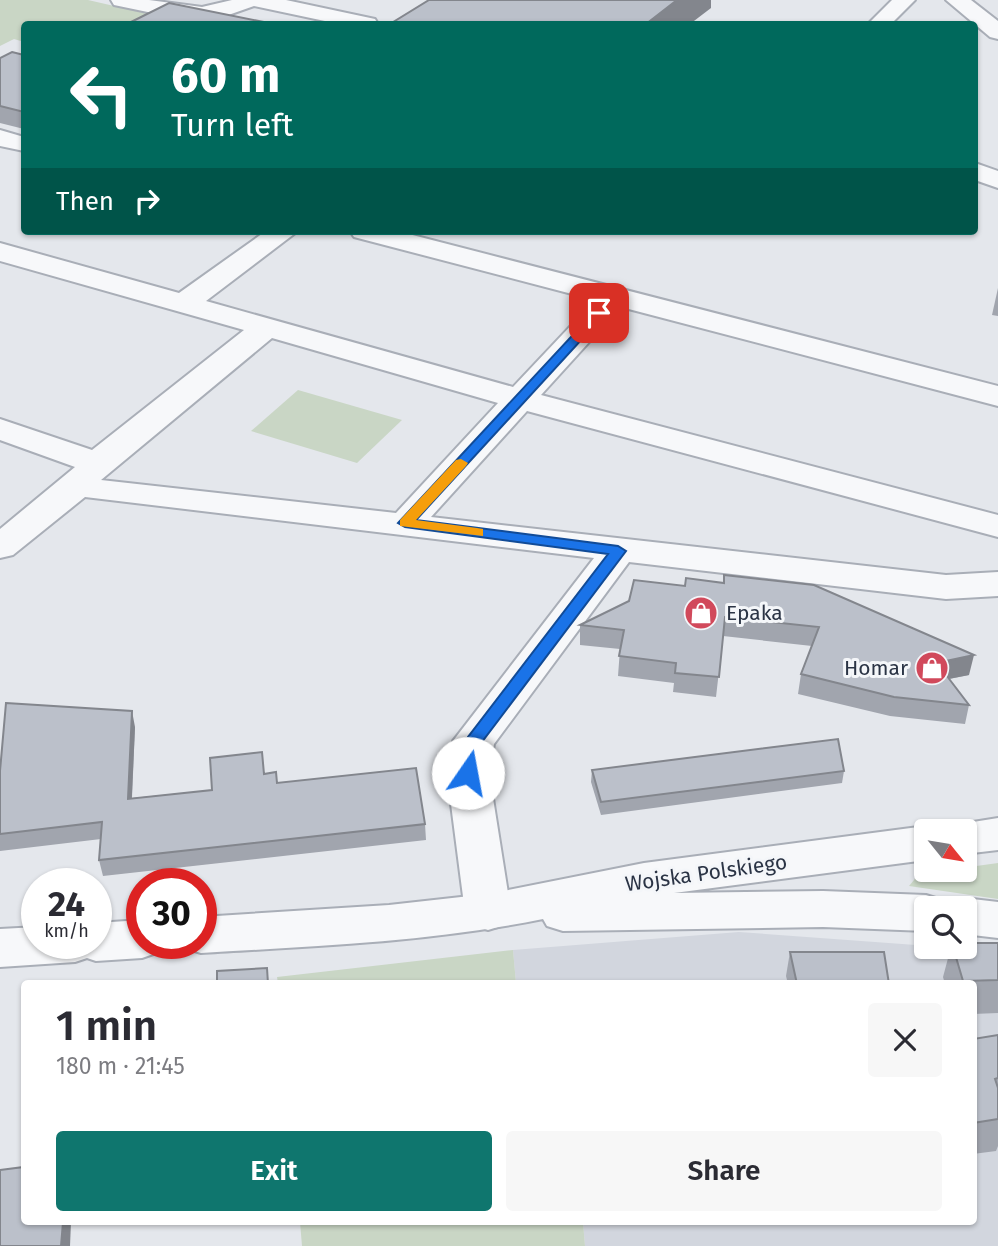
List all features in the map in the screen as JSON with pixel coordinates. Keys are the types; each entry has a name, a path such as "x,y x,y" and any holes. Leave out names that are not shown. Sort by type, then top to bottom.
{"street":[{"path":"122,0 192,16 227,11 250,0"},
{"path":"256,0 353,21"},
{"path":"882,21 904,0"},
{"path":"957,0 998,32"},
{"path":"0,138 21,143"},
{"path":"978,172 998,180"},
{"path":"183,304 278,235"},
{"path":"379,235 998,396"},
{"path":"8,261 183,304 519,399 998,526"},
{"path":"405,523 615,296"},
{"path":"0,547 267,327"},
{"path":"0,429 88,473 99,490 946,587 998,584"},
{"path":"488,912 468,773 474,741 618,551"},
{"path":"977,836 998,834"},
{"name":"Wojska Polskiego","path":"217,934 389,923 488,912 644,880 914,846"},
{"name":"Wojska Polskiego","path":"488,912 642,913 823,909 914,913"},
{"path":"977,918 998,920"},
{"path":"0,948 21,947"}],"shaded area":[{"path":"739,932 914,945 914,959 977,959 977,949 998,951 998,1246 585,1246 583,1225 977,1225 977,980 516,980 513,950"}],"green space":[{"path":"0,0 88,0 149,14 134,21 21,21 21,41 14,39 0,46"},
{"path":"298,390 402,420 357,463 251,431"},
{"path":"998,863 998,899 909,886 914,880 977,882 977,866"},
{"path":"513,950 516,980 278,980 277,977"},
{"path":"300,1225 583,1225 585,1246 302,1246"}],"building":[{"path":"429,0 677,0 650,21 395,21"},
{"path":"169,3 259,21 133,21"},
{"path":"12,52 21,54 21,111 0,106 0,58"},
{"path":"724,575 814,585 974,655 937,663 969,705 894,697 801,674 819,627 725,617 719,677 675,673 676,663 619,656 624,630 580,625 629,601 634,580 685,586 686,578 724,583"},
{"path":"6,703 132,711 128,799 212,790 210,758 262,752 264,774 276,772 277,783 416,768 425,824 99,860 102,822 0,834 0,771"},
{"path":"838,739 844,771 601,802 592,770"},
{"path":"977,943 998,943 998,980 963,980 957,959 977,959"},
{"path":"790,952 884,952 888,980 796,980"},
{"path":"267,968 268,980 217,980 217,971"},
{"path":"998,1035 998,1078 995,1079 998,1088 998,1119 977,1122 977,1038"},
{"path":"21,1167 21,1225 63,1225 61,1246 0,1246 0,1170"}],"slow traffic":[{"path":"461,463 405,523 477,533"}],"place":[{"name":"Epaka","path":"701,613"},
{"name":"Homar","path":"932,668"}],"route":[{"path":"468,773 474,741 618,551 405,523 599,313"}]}
